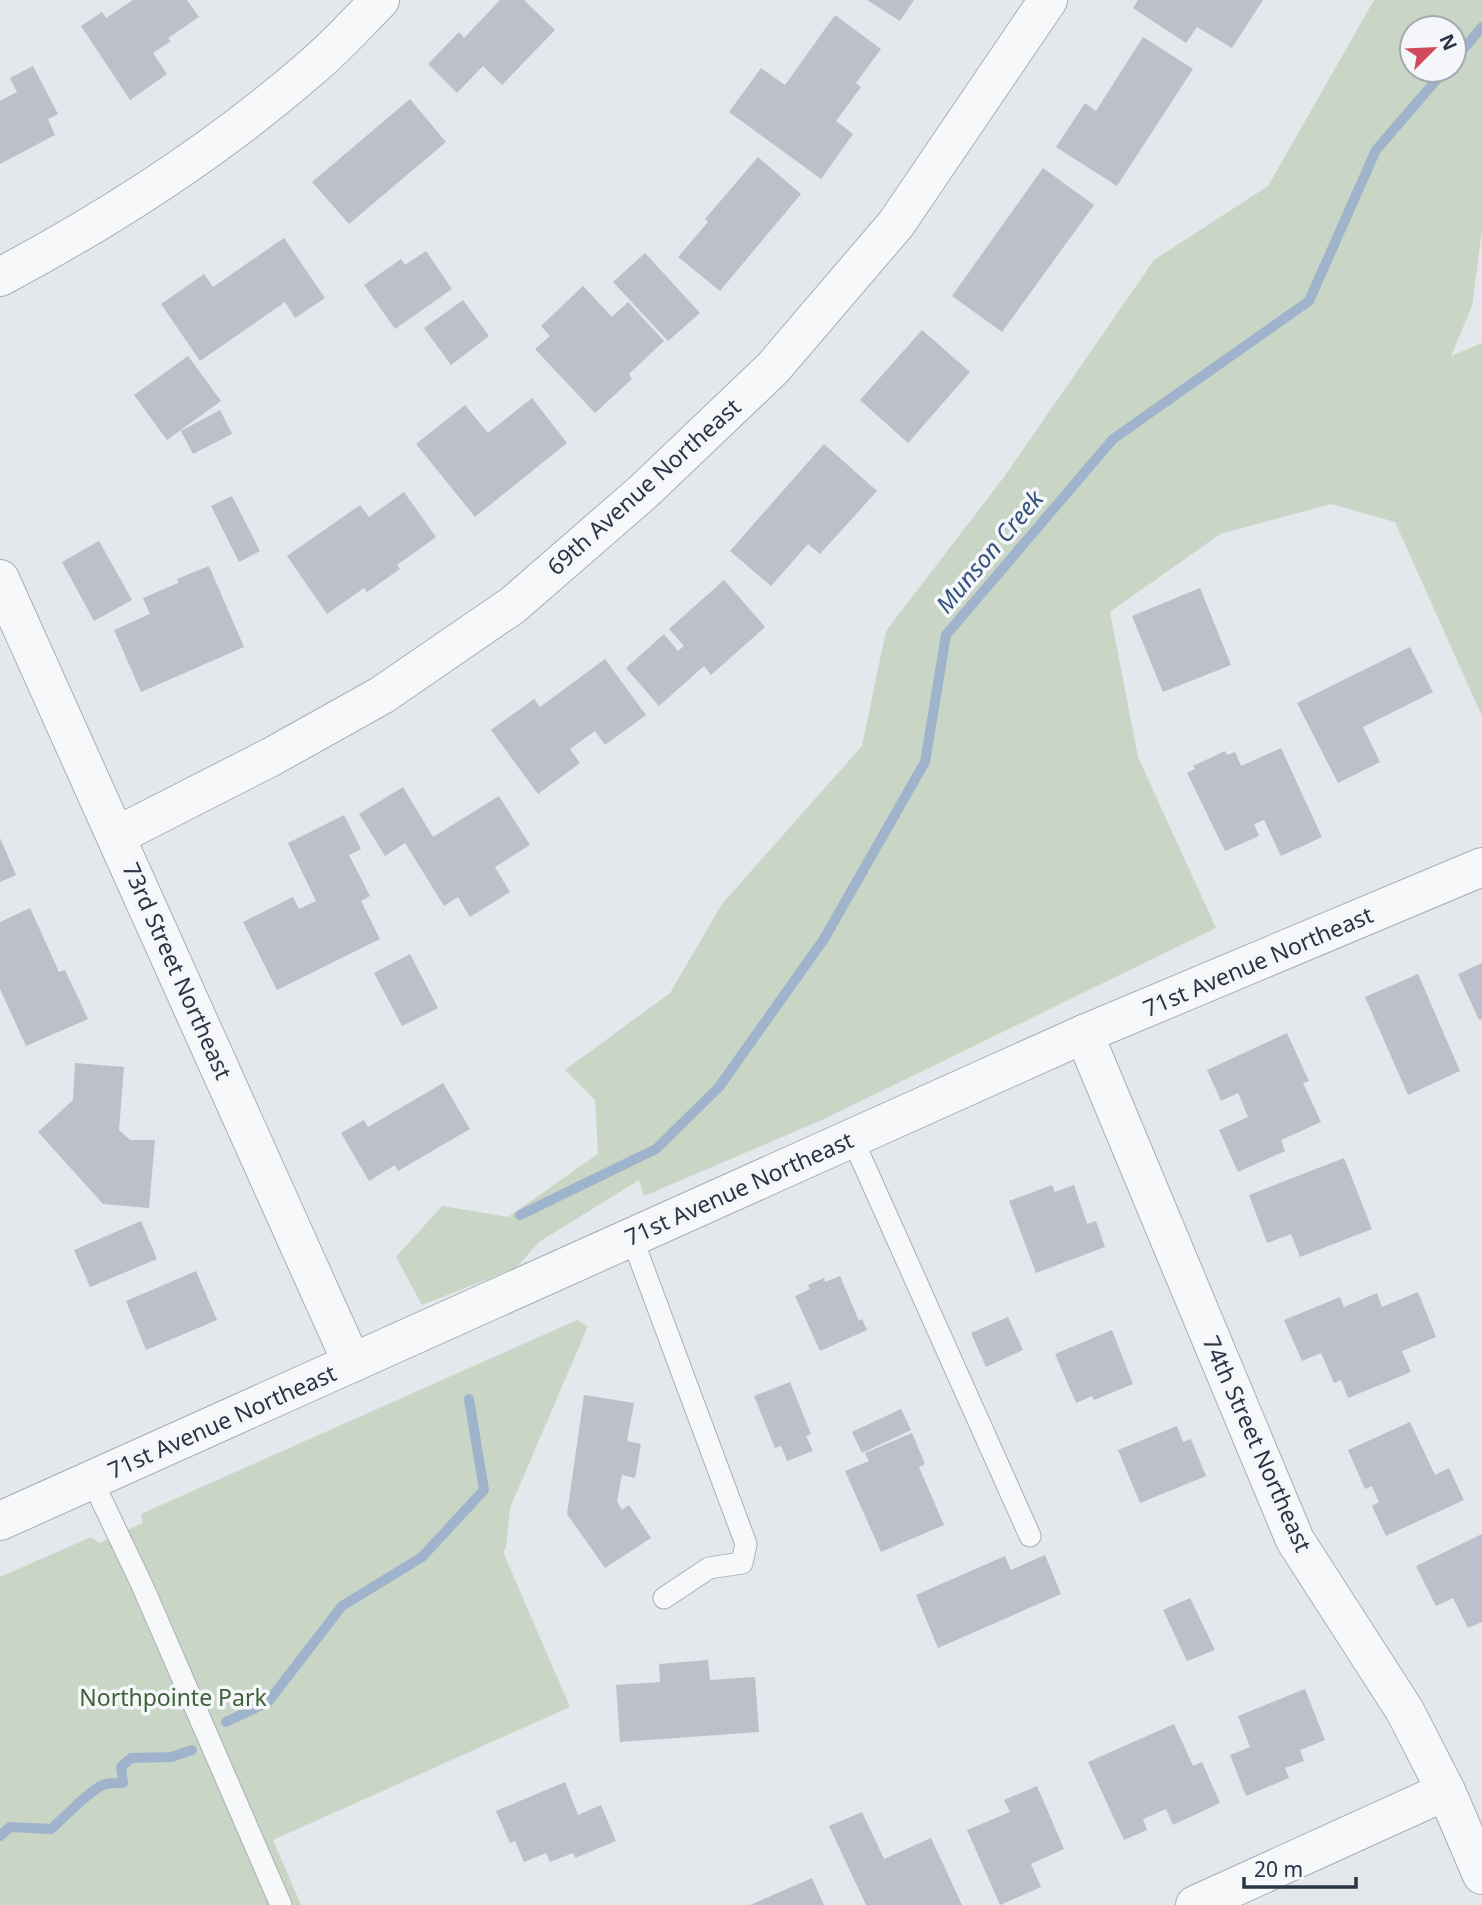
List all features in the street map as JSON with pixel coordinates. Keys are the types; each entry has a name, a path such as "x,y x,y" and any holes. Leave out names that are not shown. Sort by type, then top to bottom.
{"street":[{"path":"0,277 61,245 196,158 313,67 380,0"},
{"name":"69th Avenue Northeast","path":"116,836 271,757 382,695 513,605 643,492 773,368 896,224 1048,0"},
{"name":"73rd Street Northeast","path":"0,579 352,1363"},
{"name":"71st Avenue Northeast","path":"0,1521 1084,1034 1482,867"},
{"name":"74th Street Northeast","path":"1084,1034 1295,1540 1405,1711 1446,1791 1482,1875"},
{"path":"1195,1905 1446,1791"}],"lane":[{"path":"852,1139 1030,1535"},
{"path":"632,1238 746,1544 742,1563 709,1568 663,1598"},
{"path":"92,1480 142,1585 281,1905"}],"green space":[{"path":"1374,0 1482,0 1482,230 1472,306 1451,356 1482,343 1482,716 1395,522 1331,504 1220,534 1110,612 1138,757 1216,928 824,1119 644,1196 639,1180 539,1242 516,1268 422,1305 396,1257 442,1206 508,1217 598,1154 595,1100 565,1070 670,993 722,904 862,746 886,631 1004,477 1154,260 1268,186"},
{"name":"Northpointe Park","path":"577,1320 588,1326 510,1508 506,1548 503,1552 570,1707 273,1840 301,1905 0,1905 0,1577 91,1537 99,1543 143,1523 141,1514"}],"building":[{"path":"133,0 187,0 199,17 168,38 171,41 153,53 167,74 130,100 81,26 102,12 106,18"},
{"path":"500,0 524,0 555,30 502,85 483,66 457,93 428,64 459,32 464,38"},
{"path":"867,0 914,0 900,21"},
{"path":"1138,0 1263,0 1232,48 1197,27 1186,43 1133,8"},
{"path":"835,15 881,49 856,83 861,87 836,121 853,134 821,179 729,112 761,68 785,85"},
{"path":"1143,37 1193,69 1117,186 1056,147 1085,103 1096,111"},
{"path":"33,66 58,114 48,119 55,135 0,164 0,101 17,92 10,78"},
{"path":"410,99 446,142 349,224 312,182"},
{"path":"758,157 801,194 720,291 678,257 708,222 705,219"},
{"path":"1043,168 1094,205 1002,332 952,296"},
{"path":"284,238 325,298 295,318 285,302 200,361 161,304 204,274 213,287"},
{"path":"426,251 452,289 395,329 364,285 401,259 405,265"},
{"path":"645,253 700,313 668,341 613,282"},
{"path":"583,286 612,317 628,302 664,341 629,374 632,379 595,413 535,349 550,336 541,326"},
{"path":"463,300 489,336 451,365 424,328"},
{"path":"922,330 970,372 908,443 860,400"},
{"path":"188,356 221,401 167,440 134,395"},
{"path":"532,398 567,443 475,517 416,444 465,405 488,433"},
{"path":"220,410 232,434 193,454 181,431"},
{"path":"824,444 877,491 820,554 808,544 771,586 730,551"},
{"path":"404,492 436,537 397,565 400,569 367,592 364,588 327,614 287,556 360,505 369,517"},
{"path":"232,496 260,551 239,562 211,506"},
{"path":"99,541 132,600 94,621 62,562"},
{"path":"209,566 244,647 141,692 114,630 150,614 143,598 178,583 177,579"},
{"path":"724,580 765,627 711,675 704,666 659,706 626,668 664,634 678,651 684,646 669,629"},
{"path":"1200,588 1231,665 1163,692 1132,616"},
{"path":"1410,647 1433,692 1363,727 1380,762 1338,783 1297,703"},
{"path":"605,659 646,715 605,745 595,731 570,749 580,763 538,794 491,730 534,699 540,707"},
{"path":"1281,748 1322,837 1281,856 1264,820 1254,824 1259,836 1225,851 1187,773 1195,769 1193,766 1225,751 1227,755 1235,752 1241,766"},
{"path":"403,787 433,837 499,796 530,845 495,867 510,892 470,917 458,897 444,906 405,843 385,856 359,814"},
{"path":"344,815 361,849 349,855 370,896 361,901 380,939 277,990 243,922 293,897 299,909 316,901 288,843"},
{"path":"0,838 16,875 0,882"},
{"path":"30,908 59,972 65,970 88,1019 26,1046 0,989 0,922"},
{"path":"410,954 438,1008 402,1026 374,973"},
{"path":"1482,963 1482,1019 1479,1020 1458,974"},
{"path":"1418,974 1460,1071 1408,1095 1365,997"},
{"path":"1287,1033 1309,1081 1303,1083 1321,1122 1281,1140 1285,1151 1238,1172 1219,1130 1248,1117 1238,1093 1221,1101 1207,1070"},
{"path":"75,1063 124,1067 119,1130 130,1140 155,1140 149,1208 103,1204 38,1132 73,1100"},
{"path":"443,1083 470,1129 398,1171 395,1165 369,1181 341,1133 364,1120 368,1127"},
{"path":"1344,1158 1372,1229 1300,1257 1291,1234 1267,1243 1249,1195"},
{"path":"1052,1185 1055,1192 1074,1185 1087,1224 1096,1221 1105,1247 1036,1273 1009,1201"},
{"path":"141,1221 157,1259 90,1287 74,1250"},
{"path":"196,1271 217,1320 146,1350 126,1301"},
{"path":"840,1276 859,1321 862,1319 867,1330 820,1351 795,1296 810,1289 808,1285 824,1278 825,1282"},
{"path":"1418,1292 1436,1337 1402,1351 1411,1372 1348,1398 1341,1380 1334,1383 1321,1353 1302,1361 1284,1320 1340,1297 1344,1307 1377,1293 1382,1307"},
{"path":"1008,1317 1023,1350 986,1367 971,1333"},
{"path":"1112,1330 1133,1384 1094,1400 1092,1396 1076,1403 1055,1354"},
{"path":"790,1382 811,1434 806,1436 813,1451 787,1461 781,1446 775,1448 754,1396"},
{"path":"584,1395 634,1403 627,1441 641,1444 635,1478 622,1475 617,1501 622,1510 629,1505 651,1538 605,1568 567,1514"},
{"path":"901,1409 911,1430 862,1453 852,1432"},
{"path":"1410,1422 1435,1475 1449,1468 1464,1500 1386,1536 1372,1506 1379,1502 1372,1486 1365,1489 1348,1450"},
{"path":"1177,1426 1183,1442 1191,1439 1206,1476 1140,1503 1118,1450"},
{"path":"912,1433 925,1464 919,1467 944,1525 881,1552 845,1471 869,1461 865,1453"},
{"path":"1482,1534 1482,1622 1468,1628 1453,1598 1436,1606 1416,1566"},
{"path":"1045,1555 1061,1594 938,1648 916,1595 1005,1556 1011,1570"},
{"path":"1190,1598 1215,1650 1187,1661 1163,1610"},
{"path":"708,1660 710,1680 755,1677 759,1732 620,1742 616,1685 660,1682 659,1664"},
{"path":"1305,1689 1325,1740 1300,1750 1304,1761 1285,1768 1289,1778 1246,1796 1230,1755 1250,1747 1238,1716"},
{"path":"1174,1724 1193,1766 1202,1762 1220,1803 1173,1825 1166,1809 1143,1819 1147,1830 1124,1840 1088,1762"},
{"path":"565,1782 578,1815 601,1805 616,1841 575,1858 573,1853 550,1862 546,1853 524,1862 515,1841 510,1843 496,1811"},
{"path":"1037,1786 1064,1849 1031,1864 1041,1887 1000,1905 967,1830 1010,1812 1004,1800"},
{"path":"862,1812 884,1859 931,1838 962,1905 866,1905 829,1826"},
{"path":"812,1878 824,1905 750,1905"}],"waterway":[{"name":"Munson Creek","path":"1468,44 1482,27"},
{"name":"Munson Creek","path":"520,1215 656,1149 719,1087 824,939 925,762 946,635 1113,439 1309,301 1376,150 1433,84"},
{"name":"Munson Creek","path":"226,1722 268,1702 342,1606 422,1557 484,1490 469,1399"},
{"name":"Munson Creek","path":"0,1836 10,1827 51,1829 100,1786 123,1783 121,1767 131,1758 171,1757 192,1750"}]}
